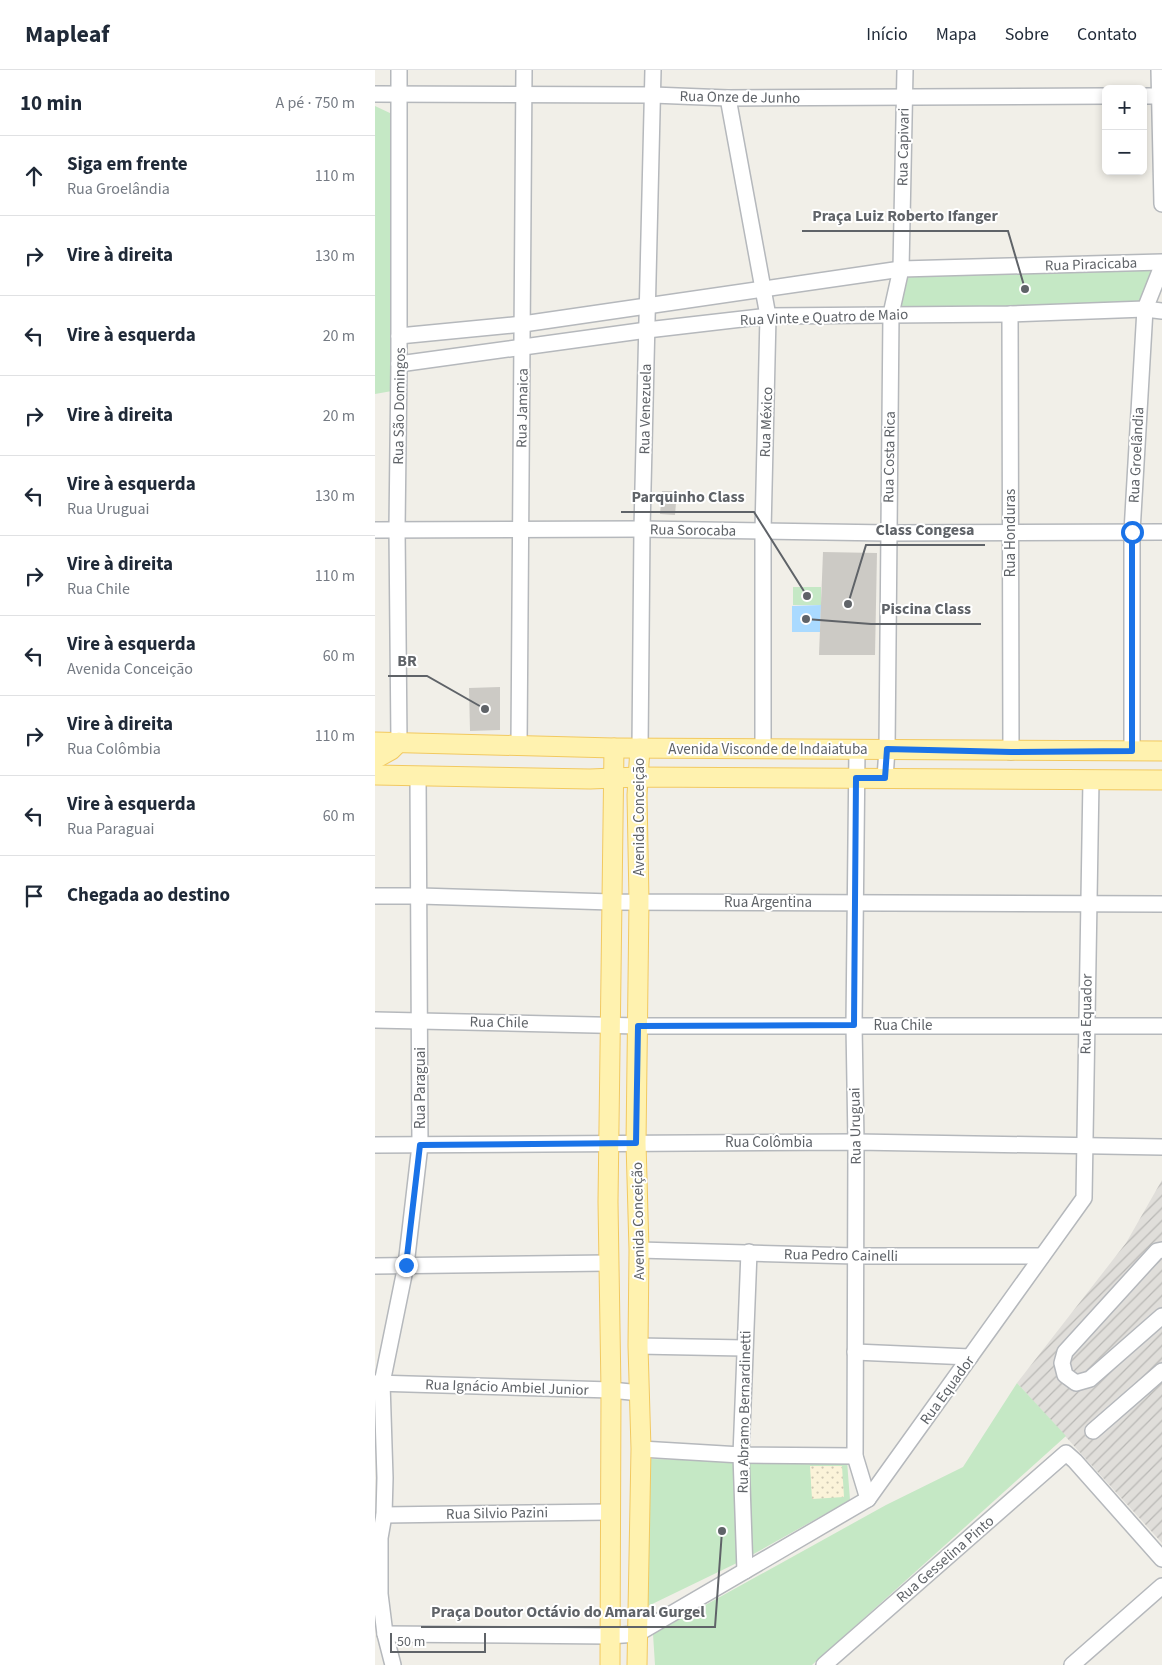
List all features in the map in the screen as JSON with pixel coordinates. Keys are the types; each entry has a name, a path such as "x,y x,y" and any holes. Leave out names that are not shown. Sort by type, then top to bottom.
{"main road":[{"name":"Avenida Visconde de Indaiatuba","path":"375,742 763,750 1162,751"},
{"path":"375,759 391,750 399,742"},
{"name":"Avenida Conceição","path":"610,1665 609,1512 611,1390 608,1263 614,748"},
{"name":"Avenida Conceição","path":"637,1665 641,1449 636,1143 639,901 638,777 640,748"},
{"name":"Avenida Visconde de Indaiatuba","path":"375,775 418,777 1162,780"}],"street":[{"name":"Rua São Domingos","path":"399,70 397,529 399,742"},
{"name":"Rua Jamaica","path":"519,745 524,70"},
{"name":"Rua Venezuela","path":"640,748 642,529 653,70"},
{"name":"Rua Capivari","path":"891,314 901,269 905,70"},
{"path":"1159,70 1162,204"},
{"name":"Rua Onze de Junho","path":"375,94 653,95 728,98 1102,96"},
{"path":"1147,96 1161,96"},
{"name":"Rua México","path":"728,98 769,316 763,531 763,750"},
{"name":"Rua Piracicaba","path":"901,269 1162,264"},
{"name":"Rua Groelândia","path":"1132,751 1132,532 1145,309 1162,264"},
{"name":"Rua Vinte e Quatro de Maio","path":"399,336 523,324 901,269"},
{"name":"Rua Vinte e Quatro de Maio","path":"399,364 647,330 769,316 1010,314 1145,309 1162,311"},
{"name":"Rua Costa Rica","path":"885,778 887,749 891,314"},
{"name":"Rua Honduras","path":"1010,314 1011,752"},
{"name":"Rua Sorocaba","path":"375,530 520,531 642,529 888,533 1162,532"},
{"name":"Rua Uruguai","path":"857,750 854,1025 856,1142 855,1456 868,1500"},
{"name":"Rua Paraguai","path":"393,1665 385,1634 380,1594 380,1538 384,1514 385,1440 379,1383 406,1265 420,1145 418,777"},
{"name":"Rua Equador","path":"385,1634 609,1636 637,1634 868,1500 1084,1198 1087,903 1091,780"},
{"name":"Rua Argentina","path":"375,896 611,902 1162,904"},
{"name":"Rua Chile","path":"375,1020 638,1026 1162,1026"},
{"name":"Rua Colômbia","path":"375,1145 856,1142 1162,1147"},
{"name":"Rua Pedro Cainelli","path":"639,1250 855,1256 1043,1256"},
{"path":"1162,1250 1157,1252 1065,1352 1062,1363 1065,1375 1076,1382 1090,1379 1162,1316"},
{"name":"Rua Abramo Bernardinetti","path":"745,1571 741,1455 749,1252"},
{"path":"375,1266 608,1263"},
{"path":"638,1346 744,1348"},
{"path":"855,1352 970,1357"},
{"path":"1093,1431 1162,1371"},
{"name":"Rua Ignácio Ambiel Junior","path":"379,1383 611,1390 640,1393"},
{"path":"641,1449 741,1455 855,1456"},
{"name":"Rua Gesselina Pinto","path":"824,1665 1066,1453 1162,1558"},
{"name":"Rua Silvio Pazini","path":"384,1514 609,1512"},
{"path":"1072,1665 1162,1586"}],"shaded area":[{"path":"1162,1180 1162,1543 1017,1383 1126,1243"}],"green space":[{"path":"375,106 392,114 392,391 375,394"},
{"path":"1162,262 1145,309 891,314 901,269"},
{"path":"793,587 821,587 821,605 793,605"},
{"path":"1017,1383 1066,1436 812,1665 655,1665 653,1634 886,1505 963,1467"},
{"path":"650,1459 847,1461 850,1500 741,1561 646,1607"}],"sand":[{"path":"810,1466 842,1466 844,1497 812,1499"}],"water":[{"path":"821,605 820,632 792,632 792,606"}],"building":[{"path":"662,491 677,491 675,515 660,514"},
{"path":"823,552 877,553 875,655 819,655"},
{"path":"500,687 500,730 470,731 469,688"}],"place":[{"name":"Praça Luiz Roberto Ifanger","path":"1025,289"},
{"name":"Parquinho Class","path":"807,596"},
{"name":"Class Congesa","path":"848,604"},
{"name":"Piscina Class","path":"806,619"},
{"name":"BR","path":"485,709"},
{"name":"Praça Doutor Octávio do Amaral Gurgel","path":"722,1531"}],"route":[{"path":"406,1265 420,1145 636,1143 638,1026 854,1025 856,778 885,778 887,749 1011,752 1132,751 1132,532"}]}
